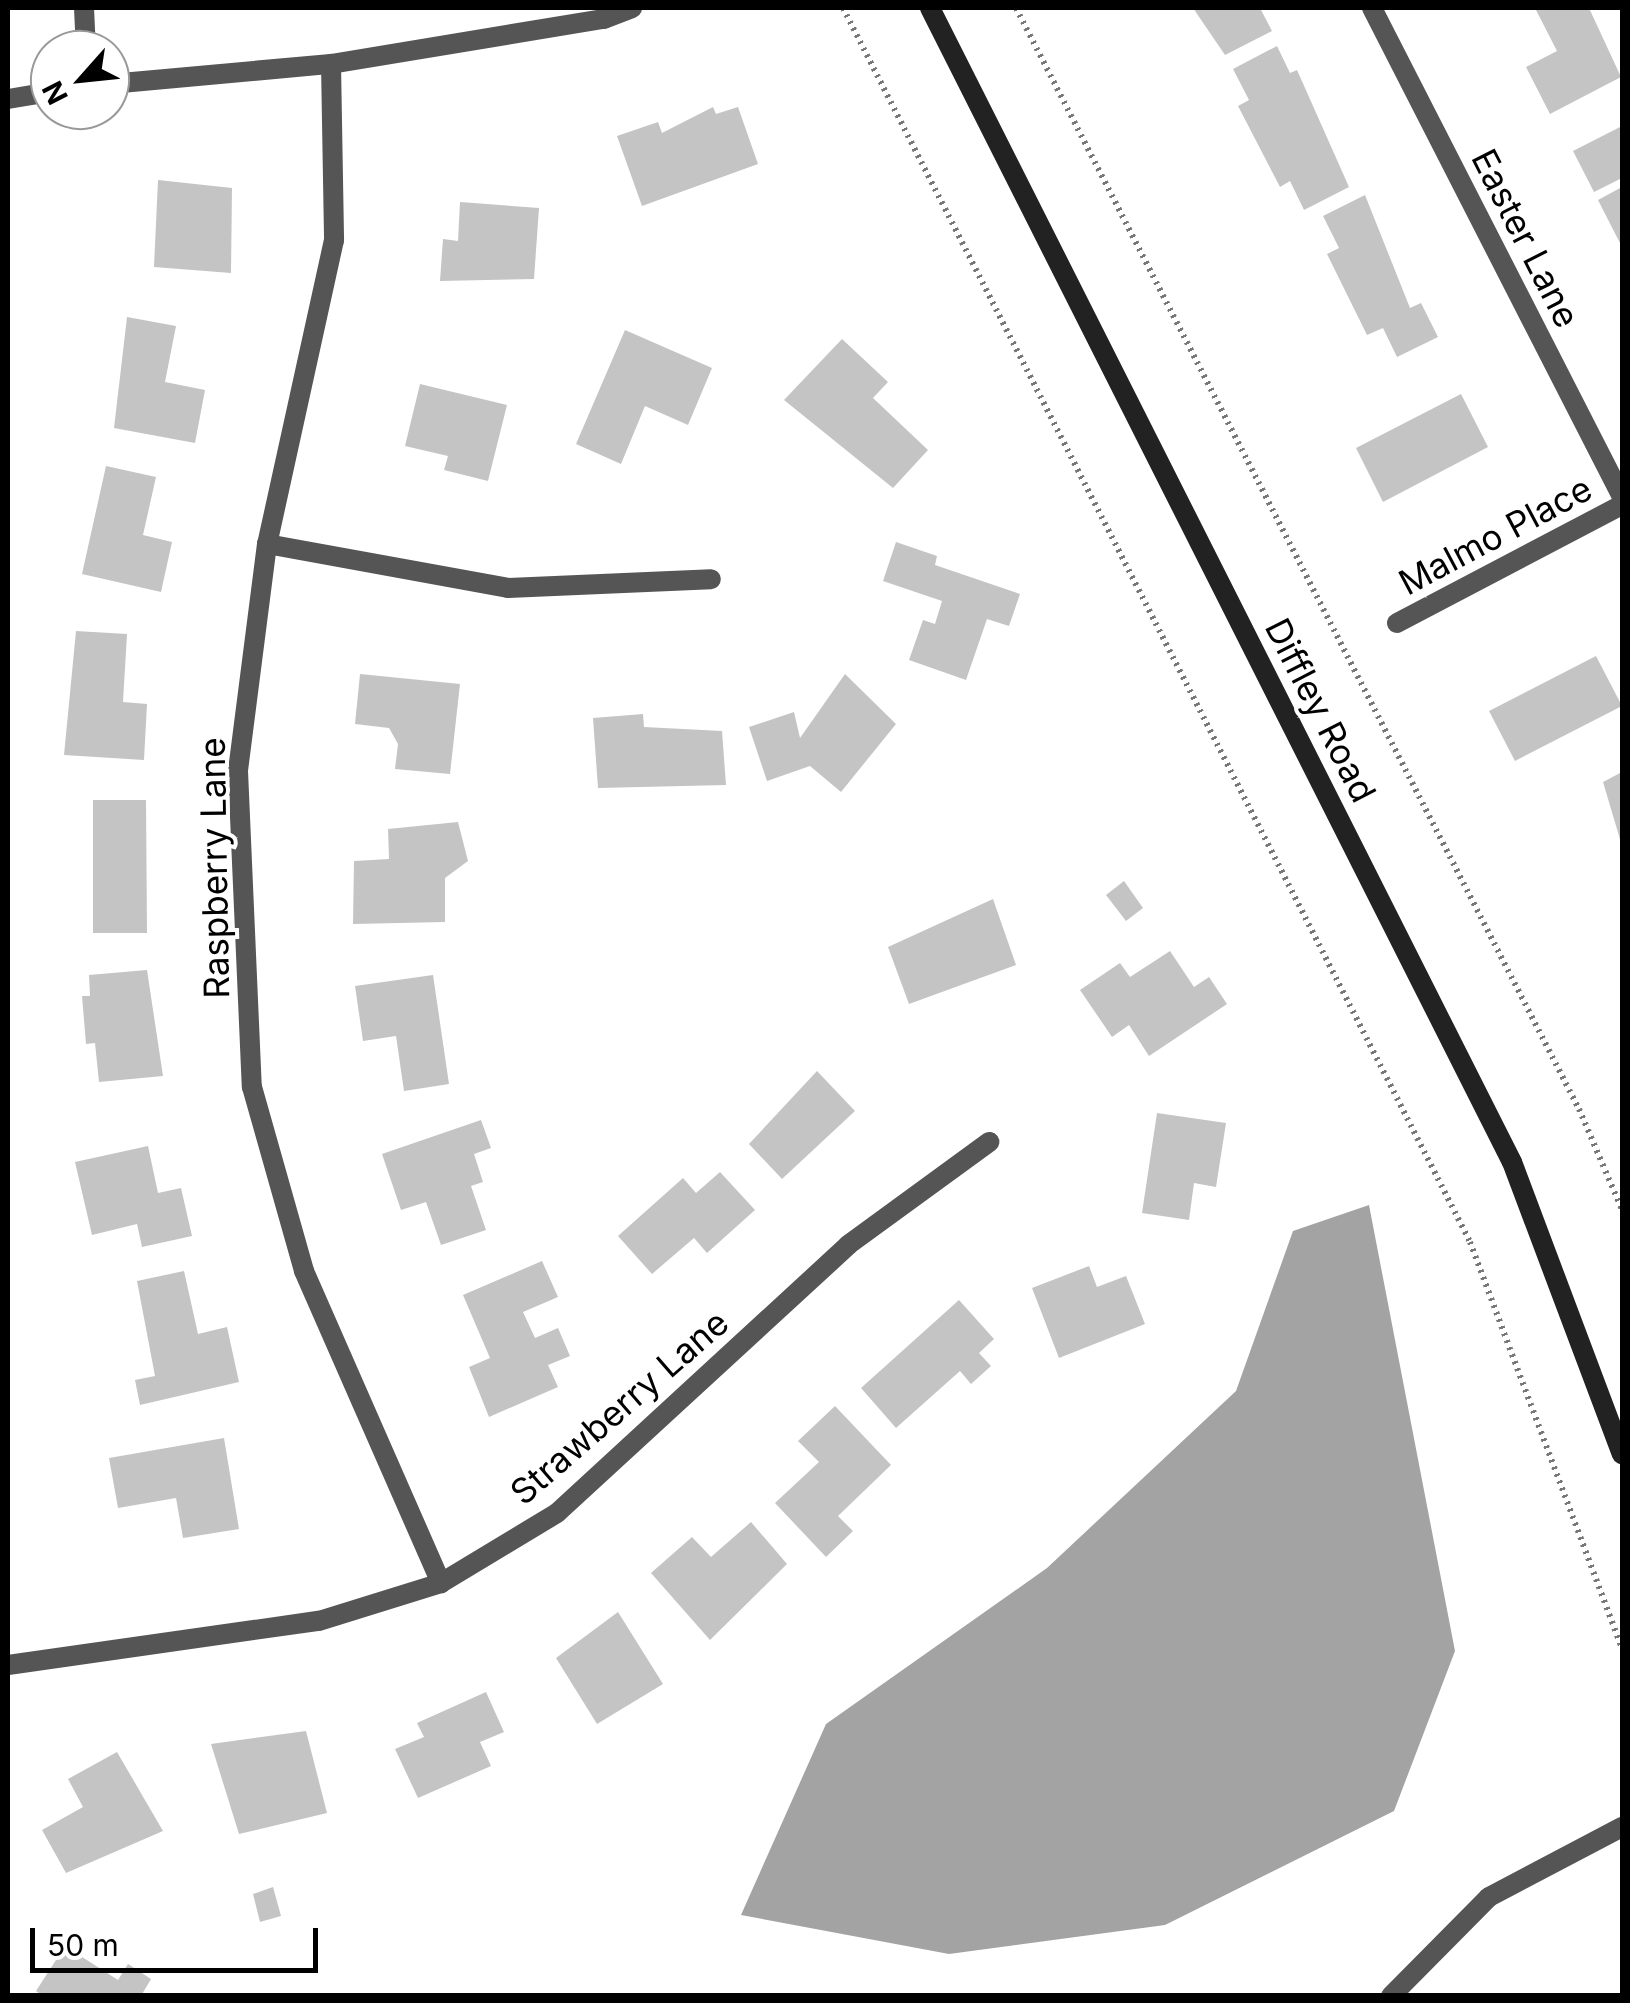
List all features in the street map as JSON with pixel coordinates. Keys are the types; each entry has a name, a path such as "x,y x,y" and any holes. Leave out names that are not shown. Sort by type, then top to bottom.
{"main road":[{"name":"Diffley Road","path":"930,8 1512,1162 1622,1454"}],"street":[{"path":"130,82 331,64 604,19 632,8"},
{"name":"Easter Lane","path":"1372,8 1622,498"},
{"name":"Raspberry Lane","path":"331,64 334,240 267,544 238,770 252,1087 304,1271 441,1583"},
{"name":"Malmo Place","path":"1397,623 1622,505"},
{"path":"267,544 508,588 710,579"},
{"name":"Strawberry Lane","path":"8,1665 319,1621 441,1583 557,1513 848,1245 989,1142"},
{"path":"1390,1996 1489,1897 1622,1827"}],"path":[{"path":"843,8 1470,1242 1622,1648"},
{"path":"1016,8 1579,1109 1622,1210"}],"shaded area":[{"path":"1369,1205 1455,1651 1394,1811 1165,1925 949,1954 741,1915 826,1724 1047,1568 1236,1391 1293,1231"}],"building":[{"path":"1193,8 1260,8 1272,31 1225,55"},
{"path":"1535,8 1589,8 1621,77 1550,114 1526,67 1557,51"},
{"path":"1277,46 1290,73 1297,70 1349,187 1304,210 1290,181 1280,187 1238,106 1249,100 1233,69"},
{"path":"713,107 716,114 738,107 758,164 642,206 617,136 658,122 662,133"},
{"path":"1622,126 1622,178 1594,192 1573,151"},
{"path":"158,180 232,188 231,273 154,267"},
{"path":"1622,187 1622,247 1598,200"},
{"path":"1365,195 1410,308 1421,303 1438,337 1397,357 1383,328 1367,335 1327,254 1339,248 1323,216"},
{"path":"460,202 539,208 534,279 440,281 443,239 458,241"},
{"path":"127,317 176,326 165,382 205,390 195,443 114,428"},
{"path":"625,330 712,368 688,425 645,406 621,464 576,444"},
{"path":"842,339 888,382 873,398 928,450 893,488 784,400"},
{"path":"420,384 507,405 488,481 444,470 448,456 405,446"},
{"path":"1461,394 1488,447 1383,502 1356,448"},
{"path":"106,466 156,477 143,535 172,542 161,592 82,574"},
{"path":"896,542 937,556 935,565 1020,594 1009,626 987,619 966,680 909,660 923,620 935,624 942,601 883,581"},
{"path":"76,631 127,634 123,702 147,704 144,760 64,755"},
{"path":"1596,656 1622,706 1515,761 1489,711"},
{"path":"360,674 460,684 450,774 395,769 398,744 389,728 355,724"},
{"path":"845,674 896,724 841,792 810,766 767,781 749,727 794,712 800,738"},
{"path":"643,714 644,727 722,731 726,785 598,788 593,718"},
{"path":"1622,772 1622,846 1603,782"},
{"path":"93,800 146,800 147,933 93,933"},
{"path":"458,822 468,861 445,878 445,922 353,924 354,861 389,859 388,829"},
{"path":"1124,881 1143,908 1126,921 1106,895"},
{"path":"993,899 1016,965 909,1004 888,947"},
{"path":"1170,951 1194,987 1209,977 1227,1004 1149,1056 1129,1025 1112,1037 1080,990 1120,963 1130,977"},
{"path":"147,970 163,1076 99,1082 95,1043 86,1044 82,996 90,996 89,975"},
{"path":"433,975 449,1084 404,1091 396,1036 363,1041 355,986"},
{"path":"817,1071 855,1111 782,1179 749,1144"},
{"path":"1157,1113 1226,1123 1216,1187 1194,1183 1189,1220 1142,1213"},
{"path":"481,1120 491,1148 474,1154 483,1182 471,1186 486,1230 441,1245 426,1202 401,1210 382,1154"},
{"path":"148,1146 158,1193 181,1188 192,1236 142,1247 137,1224 92,1235 75,1162"},
{"path":"720,1172 755,1210 707,1253 694,1238 652,1274 618,1236 683,1178 696,1193"},
{"path":"542,1261 558,1297 523,1312 535,1338 558,1328 570,1356 548,1365 558,1387 489,1417 469,1367 490,1358 463,1295"},
{"path":"1089,1266 1097,1287 1126,1276 1145,1324 1059,1358 1032,1288"},
{"path":"184,1271 198,1334 227,1327 239,1382 140,1405 135,1380 155,1376 137,1281"},
{"path":"959,1300 994,1339 979,1353 991,1366 971,1384 960,1371 896,1428 861,1388"},
{"path":"835,1406 891,1465 838,1516 853,1531 826,1557 775,1503 819,1462 798,1441"},
{"path":"224,1438 239,1529 183,1538 176,1498 118,1508 109,1458"},
{"path":"751,1522 787,1564 710,1640 651,1573 692,1537 711,1557"},
{"path":"618,1612 663,1684 597,1724 556,1658"},
{"path":"486,1692 504,1732 480,1742 491,1766 418,1798 395,1749 424,1737 417,1723"},
{"path":"306,1731 327,1813 239,1834 211,1744"},
{"path":"117,1752 163,1831 66,1873 42,1830 83,1807 68,1779"},
{"path":"273,1887 281,1916 260,1922 253,1894"},
{"path":"65,1946 118,1980 128,1964 151,1979 141,1996 43,1996 36,1991"}]}
